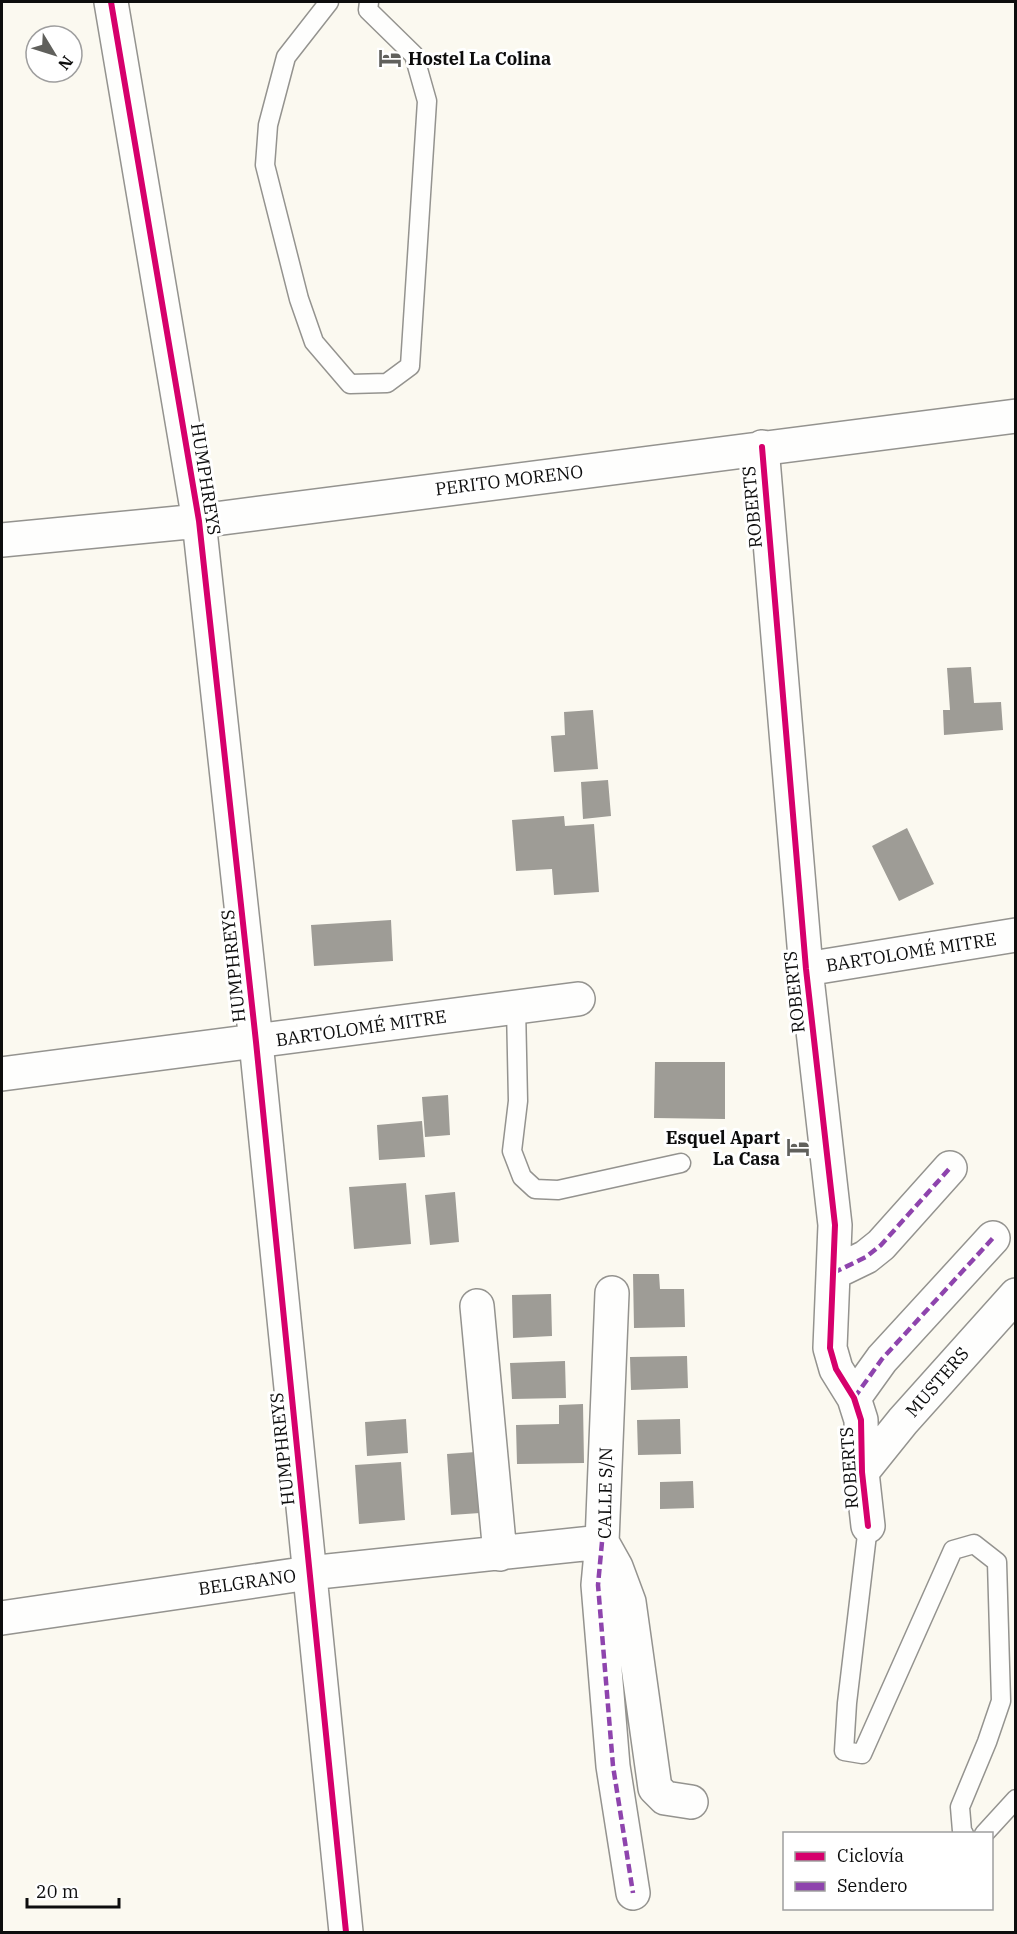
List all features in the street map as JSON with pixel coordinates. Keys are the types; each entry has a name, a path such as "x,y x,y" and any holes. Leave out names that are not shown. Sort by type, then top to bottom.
{"street":[{"name":"HUMPHREYS","path":"111,2 199,520 256,1042 345,1932"},
{"name":"PERITO MORENO","path":"2,540 199,520 1016,416"},
{"name":"ROBERTS","path":"762,447 806,969 835,1225 830,1348 836,1369 854,1398 861,1420 862,1472 868,1526"},
{"name":"BARTOLOMÉ MITRE","path":"806,969 1016,935"},
{"name":"BARTOLOMÉ MITRE","path":"2,1074 578,999"},
{"path":"833,1273 866,1257 881,1245 950,1168"},
{"path":"854,1398 882,1359 993,1238"},
{"name":"CALLE S/N","path":"612,1293 602,1542 630,1602 655,1788 665,1798 691,1802"},
{"name":"MUSTERS","path":"862,1472 903,1421 1016,1295"},
{"path":"477,1306 500,1554"},
{"path":"602,1542 598,1585 613,1766 633,1893"},
{"name":"BELGRANO","path":"2,1618 309,1573 602,1542"}],"lane":[{"path":"329,2 286,57 268,125 265,165 299,299 314,342 350,384 387,383 410,366 427,101 414,55 368,10 369,2"},
{"path":"516,1007 518,1101 512,1151 522,1177 535,1189 558,1190 681,1163"},
{"path":"868,1526 847,1703 844,1751 862,1754 952,1550 974,1544 997,1562 1001,1701 960,1807 962,1832"},
{"path":"985,1832 1016,1799"}],"building":[{"path":"971,667 974,703 1001,702 1003,730 944,735 943,710 950,710 947,668"},
{"path":"593,710 598,769 554,772 551,736 565,735 564,712"},
{"path":"608,780 611,816 583,819 581,782"},
{"path":"564,816 565,826 594,824 599,892 554,895 552,869 516,871 512,820"},
{"path":"907,828 934,884 899,901 872,846"},
{"path":"391,920 393,961 314,966 311,925"},
{"path":"655,1062 725,1062 725,1119 654,1118"},
{"path":"448,1095 450,1135 425,1137 422,1097"},
{"path":"422,1121 425,1157 379,1160 377,1125"},
{"path":"406,1183 411,1244 354,1249 349,1187"},
{"path":"455,1192 459,1242 430,1245 425,1195"},
{"path":"633,1274 659,1274 660,1289 684,1289 685,1327 634,1328"},
{"path":"551,1294 552,1336 513,1338 512,1295"},
{"path":"687,1356 688,1388 631,1390 630,1357"},
{"path":"565,1361 566,1398 512,1399 510,1363"},
{"path":"583,1404 584,1463 517,1464 516,1425 559,1424 559,1405"},
{"path":"406,1419 408,1453 367,1456 365,1422"},
{"path":"680,1419 681,1454 638,1455 637,1420"},
{"path":"476,1452 480,1513 451,1515 447,1454"},
{"path":"401,1462 405,1520 359,1524 355,1465"},
{"path":"693,1481 694,1508 660,1509 660,1482"}],"marked path":[{"path":"833,1273 866,1257 881,1245 950,1168"},
{"path":"854,1398 882,1359 993,1238"},
{"path":"602,1542 598,1585 613,1766 633,1893"}],"cycle path":[{"path":"111,2 199,521 256,1042 346,1932"},
{"path":"762,447 806,969 835,1225 830,1348 836,1369 854,1398 861,1420 862,1472 868,1526"}],"place":[{"name":"Hostel La Colina","path":"390,58"},
{"name":"Esquel Apart La Casa","path":"798,1147"}]}
